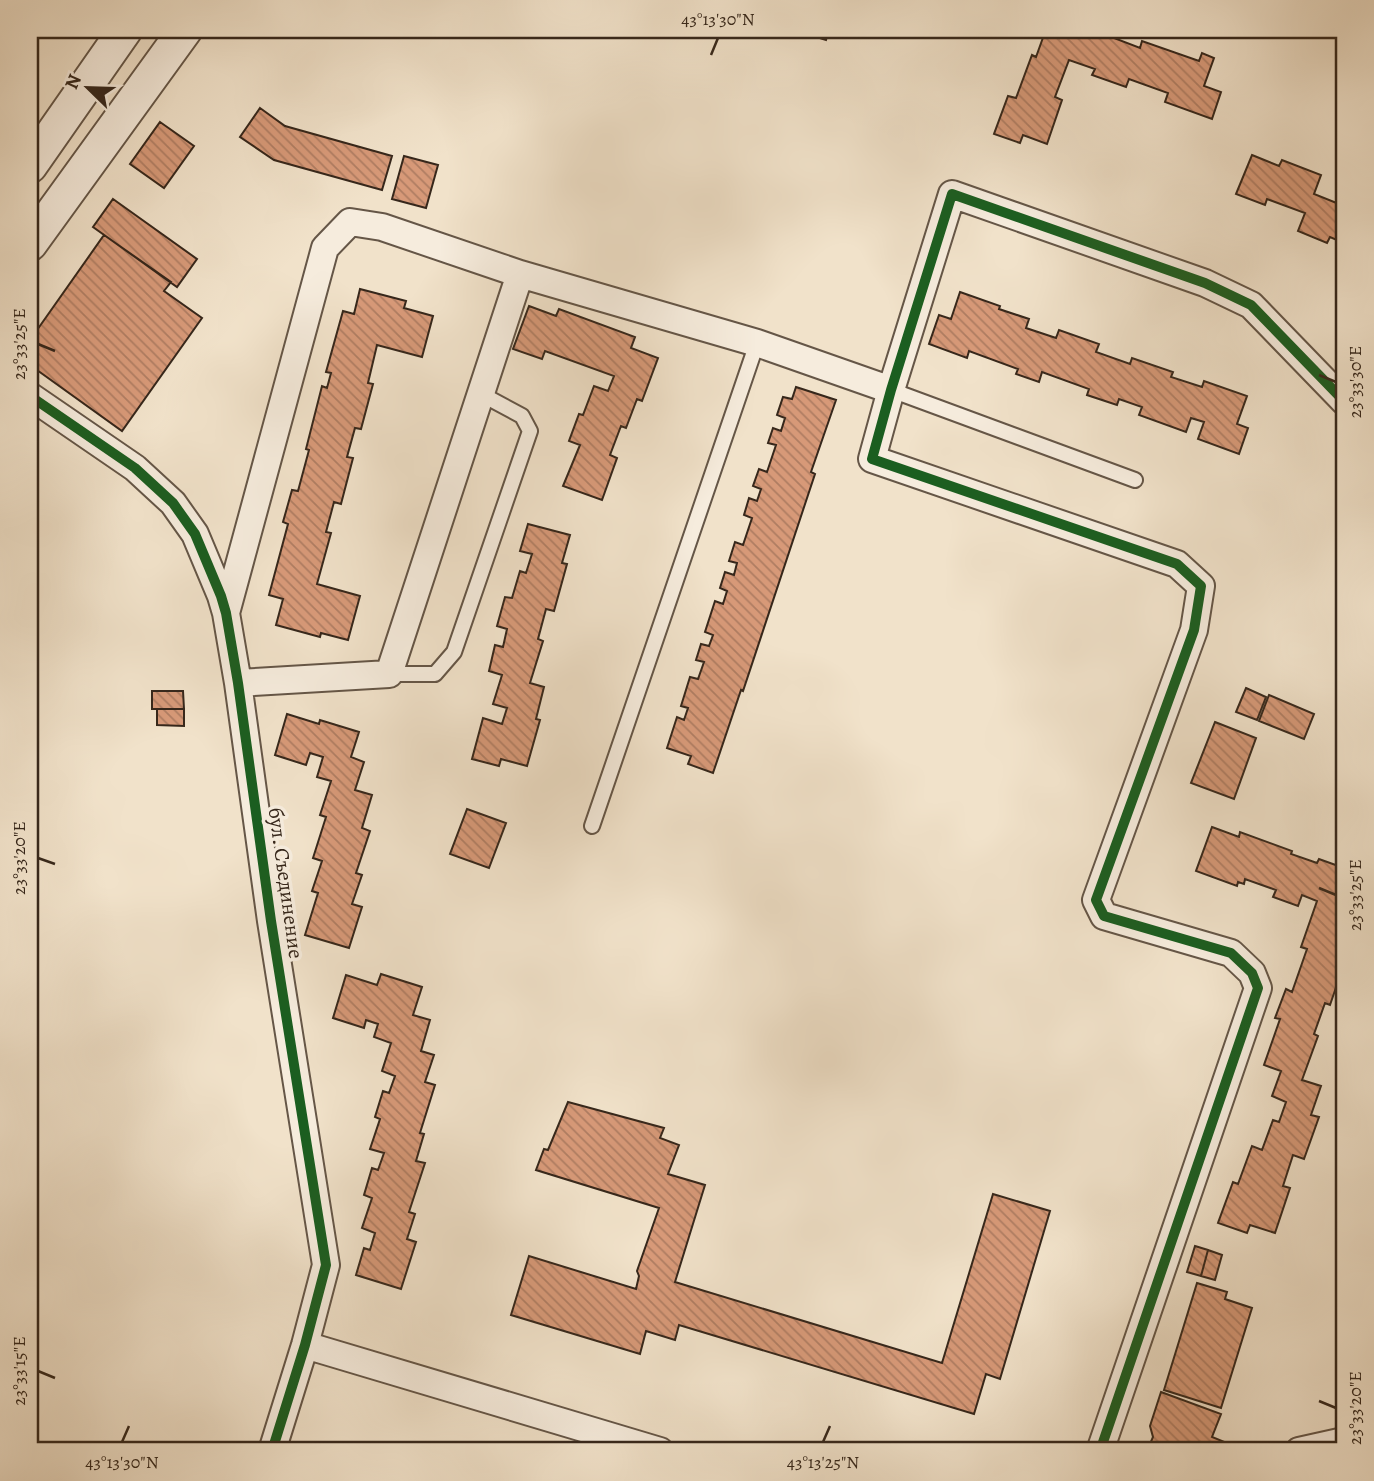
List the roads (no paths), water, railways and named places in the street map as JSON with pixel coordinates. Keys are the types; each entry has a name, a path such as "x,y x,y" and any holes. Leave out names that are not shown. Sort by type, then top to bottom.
{"street":[{"path":"30,166 125,30"},
{"path":"30,244 186,30"},
{"path":"1100,1451 1258,989 1252,973 1231,953 1104,916 1096,900 1194,630 1200,586 1177,564 872,459 952,194 1205,283 1251,305 1344,401"},
{"path":"226,613 325,248 351,222 382,227 520,274 757,343 891,390"},
{"path":"238,683 389,674 520,274"},
{"name":"бул. Съединение","path":"30,396 135,468 173,503 195,534 226,613 271,921 326,1265 305,1345 272,1451"},
{"path":"305,1345 660,1451"},
{"path":"1299,1451 1344,1441"}],"lane":[{"path":"592,826 757,343"},
{"path":"891,390 1135,480"},
{"path":"389,674 435,674 454,652 530,431 522,416 481,394"}]}
